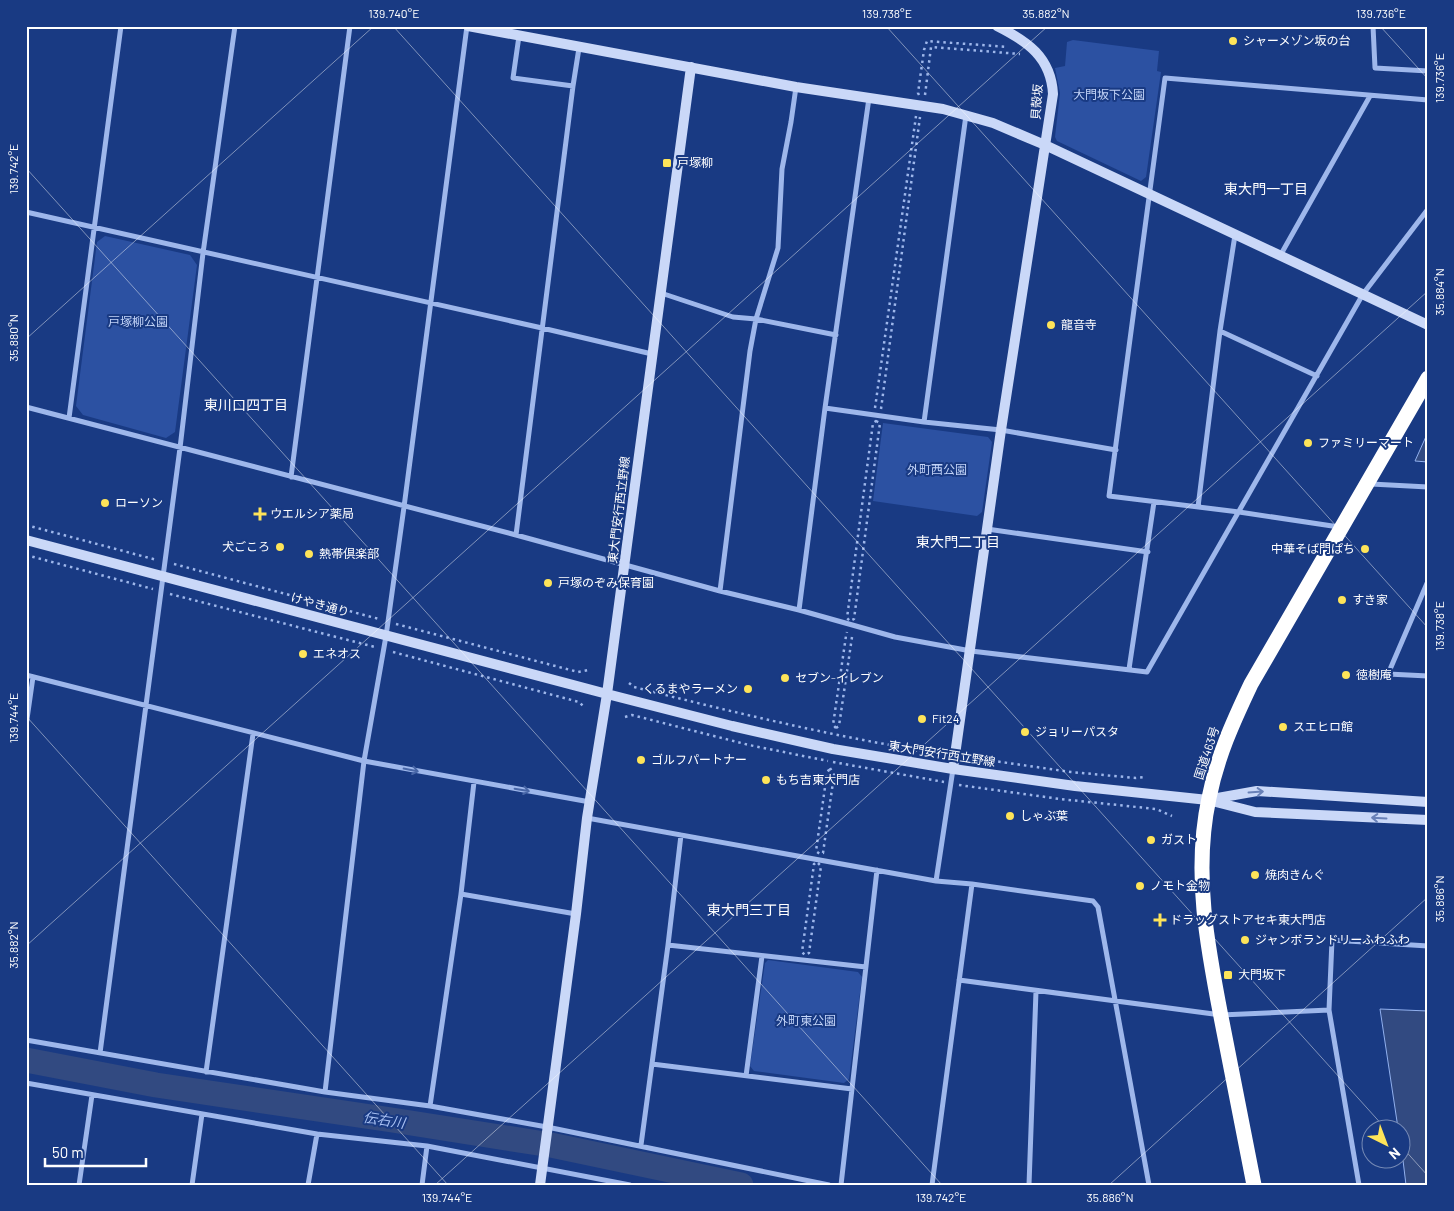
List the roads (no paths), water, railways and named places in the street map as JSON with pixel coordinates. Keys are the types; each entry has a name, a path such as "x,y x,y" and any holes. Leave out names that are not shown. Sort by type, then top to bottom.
{"highway":[{"name":"国道463号","path":"1254,1185 1209,953 1202,901 1203,847 1208,800 1228,732 1251,684 1428,378"}],"street":[{"path":"69,418 121,26"},
{"path":"100,1053 180,448 203,253 235,26"},
{"path":"290,477 350,26"},
{"path":"325,1092 364,761 388,622 468,26 796,87 943,109 993,123 1045,145 1428,324"},
{"name":"貝殻坂","path":"953,770 1000,430 1053,94 1052,83 1046,67 1035,52 1020,38 997,26"},
{"path":"1373,26 1376,68 1428,71"},
{"path":"519,36 513,78 573,86"},
{"path":"516,535 579,48"},
{"name":"東大門安行西立野線","path":"691,67 607,694 732,726 833,749 953,770 1075,786 1208,800"},
{"path":"1343,527 1109,496 1165,78 1428,100"},
{"path":"720,591 750,351 756,319 778,248 782,169 796,87"},
{"path":"1280,256 1370,96"},
{"path":"799,610 869,98"},
{"path":"924,422 966,115"},
{"path":"26,407 516,535 625,566 799,610 895,637 971,650 1147,672 1364,294 1428,209"},
{"path":"26,212 652,354"},
{"path":"1198,507 1220,331 1235,235"},
{"path":"661,293 733,317 756,319 836,335"},
{"path":"1220,331 1317,376"},
{"path":"826,408 924,422 1000,430 1116,450"},
{"path":"1368,483 1428,487"},
{"path":"1129,669 1154,502"},
{"path":"987,529 1148,552"},
{"name":"けやき通り","path":"26,540 607,694"},
{"path":"1428,581 1388,674 1428,676"},
{"path":"26,675 364,761 590,802"},
{"path":"26,726 33,677"},
{"path":"540,1185 587,818 607,694"},
{"path":"206,1072 253,734"},
{"path":"936,881 953,770"},
{"path":"430,1106 474,782"},
{"path":"1208,800 1257,791 1428,802"},
{"path":"1208,800 1255,812 1428,820"},
{"path":"587,818 936,881 972,884 1093,902 1098,907 1149,1185"},
{"path":"641,1145 681,835"},
{"path":"841,1185 878,870"},
{"path":"932,1185 972,884"},
{"path":"460,894 576,914"},
{"path":"1359,1185 1329,1010 1332,940 1428,946"},
{"path":"668,945 866,968"},
{"path":"746,1076 762,956"},
{"path":"959,980 1221,1015 1329,1010"},
{"path":"1029,1185 1036,991"},
{"path":"26,1040 325,1092 430,1106 547,1130 641,1145 830,1185"},
{"path":"652,1064 852,1089"},
{"path":"26,1083 316,1134 427,1146 543,1162 630,1185"},
{"path":"80,1185 92,1095"},
{"path":"192,1185 202,1114"},
{"path":"308,1185 316,1134"},
{"path":"422,1185 427,1146"}],"waterway":[{"name":"伝右川","path":"26,1060 156,1085 551,1145 741,1185"}],"place":[{"name":"シャーメゾン坂の台","path":"1233,41"},
{"name":"戸塚柳","path":"667,163"},
{"name":"龍音寺","path":"1051,325"},
{"name":"ファミリーマート","path":"1308,443"},
{"name":"ローソン","path":"105,503"},
{"name":"ウエルシア薬局","path":"260,514"},
{"name":"犬ごころ","path":"280,547"},
{"name":"中華そば門ぱち","path":"1365,549"},
{"name":"熱帯倶楽部","path":"309,554"},
{"name":"戸塚のぞみ保育園","path":"548,583"},
{"name":"すき家","path":"1342,600"},
{"name":"エネオス","path":"303,654"},
{"name":"徳樹庵","path":"1346,675"},
{"name":"セブン-イレブン","path":"785,678"},
{"name":"くるまやラーメン","path":"748,689"},
{"name":"Fit24","path":"922,719"},
{"name":"スエヒロ館","path":"1283,727"},
{"name":"ジョリーパスタ","path":"1025,732"},
{"name":"ゴルフパートナー","path":"641,760"},
{"name":"もち吉東大門店","path":"766,780"},
{"name":"しゃぶ葉","path":"1010,816"},
{"name":"ガスト","path":"1151,840"},
{"name":"焼肉きんぐ","path":"1255,875"},
{"name":"ノモト金物","path":"1140,886"},
{"name":"ドラッグストアセキ東大門店","path":"1160,920"},
{"name":"ジャンボランドリーふわふわ","path":"1245,940"},
{"name":"大門坂下","path":"1228,975"}],"district":[{"name":"東大門一丁目","path":"1266,189"},
{"name":"東川口四丁目","path":"246,405"},
{"name":"東大門二丁目","path":"958,542"},
{"name":"東大門三丁目","path":"749,910"}],"park label":[{"name":"大門坂下公園","path":"1109,95"},
{"name":"戸塚柳公園","path":"138,322"},
{"name":"外町西公園","path":"937,470"},
{"name":"外町東公園","path":"806,1021"}]}
